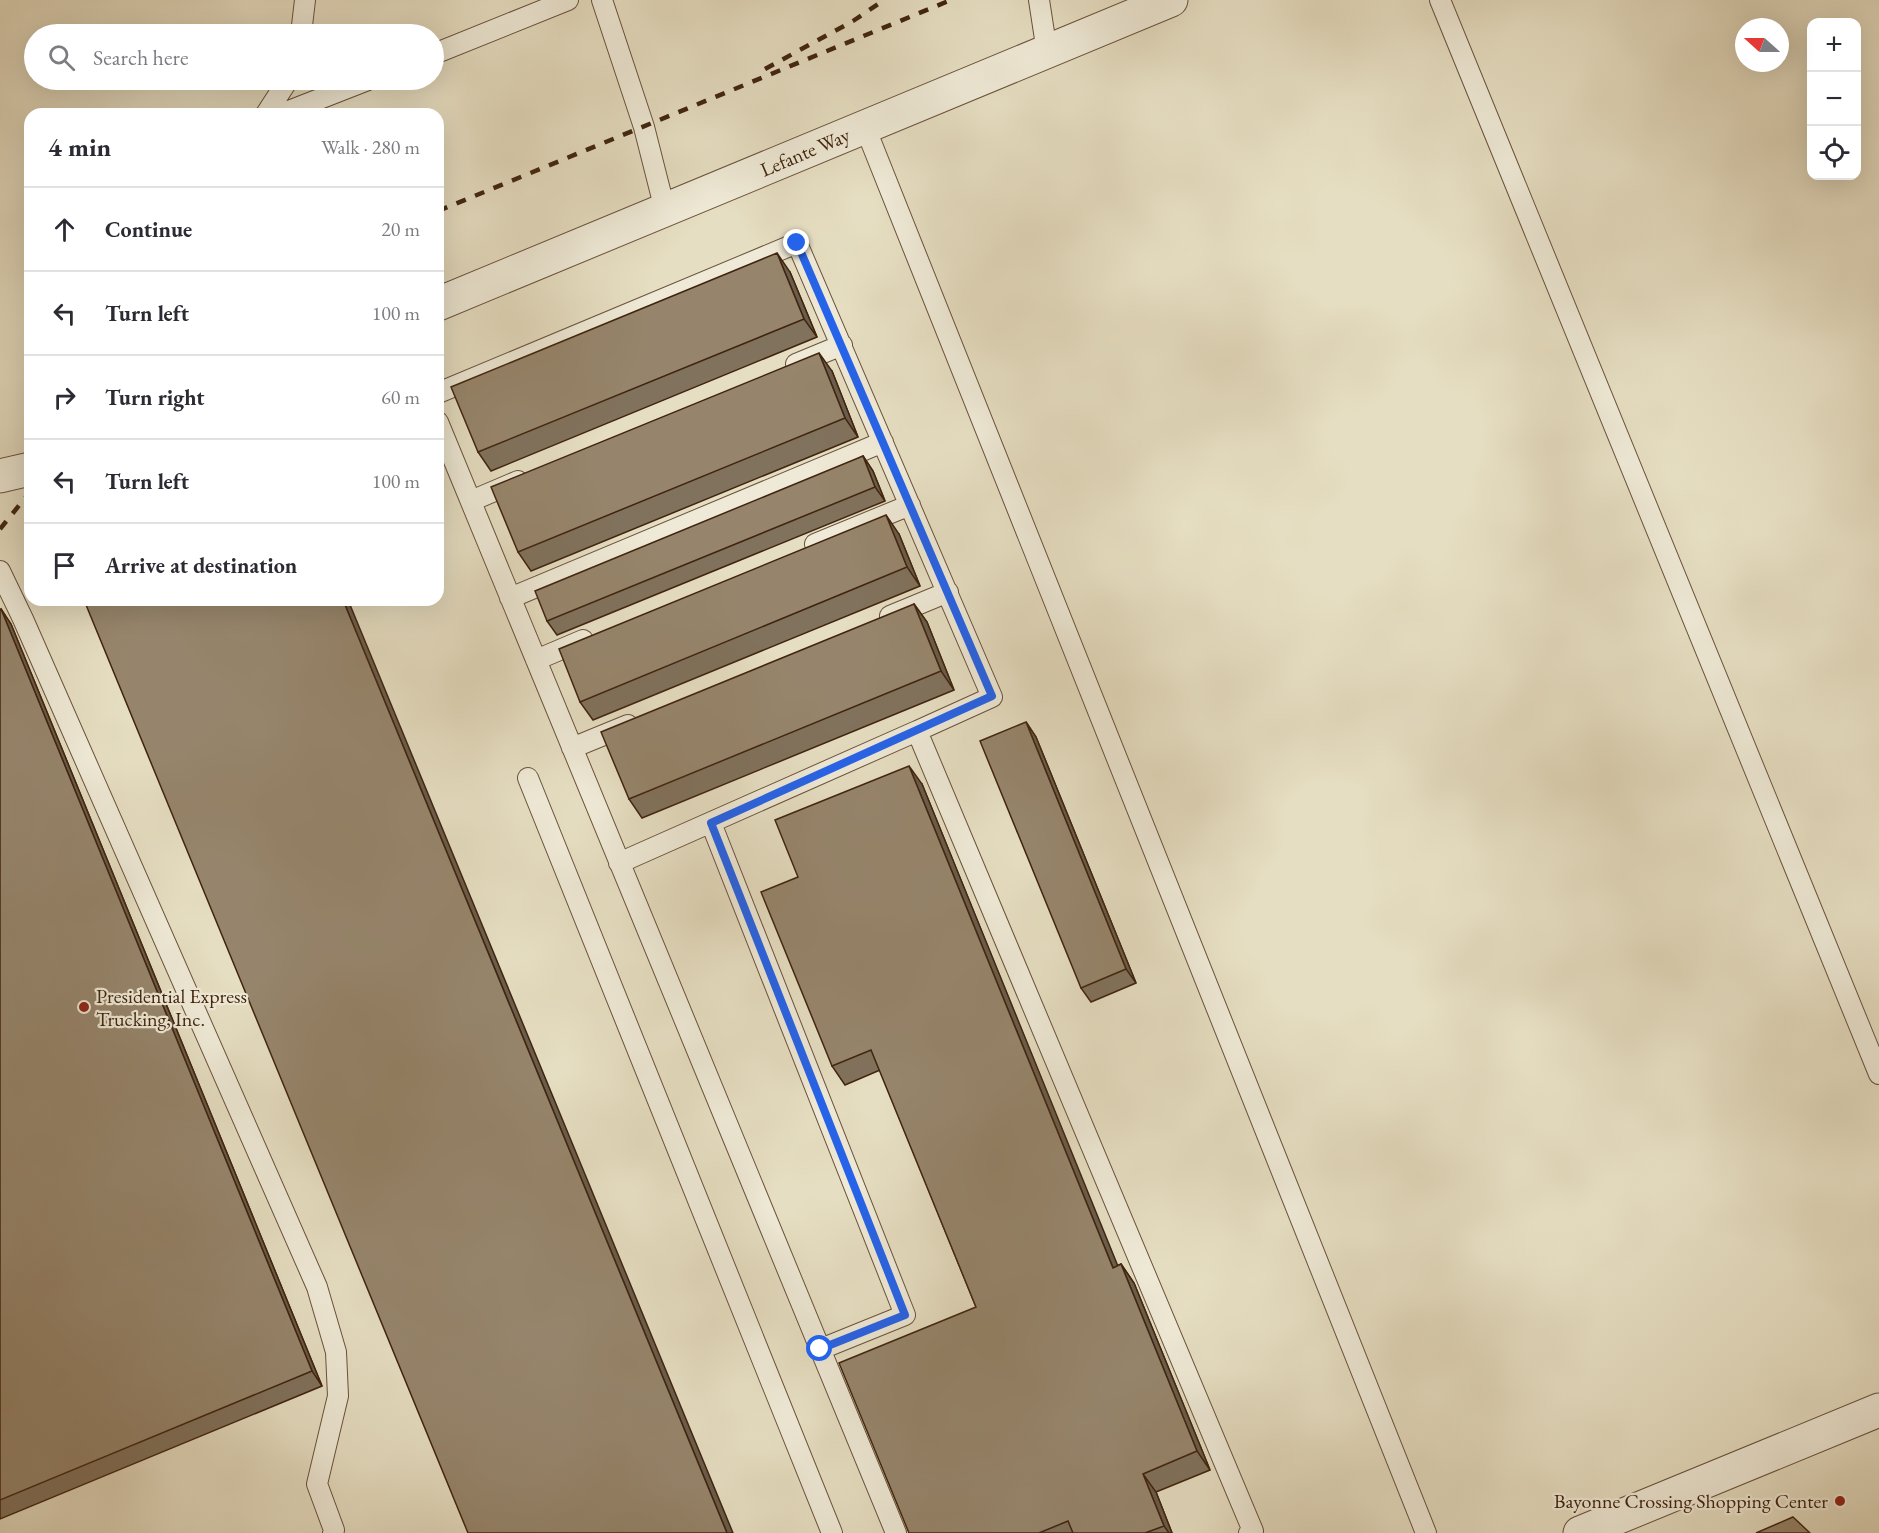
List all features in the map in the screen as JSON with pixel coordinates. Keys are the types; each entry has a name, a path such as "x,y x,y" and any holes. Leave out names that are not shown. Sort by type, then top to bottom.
{"street":[{"name":"Lefante Way","path":"444,302 1171,0"},
{"path":"0,476 24,470"},
{"path":"1580,1533 1879,1410"}],"lane":[{"path":"302,24 304,0"},
{"path":"444,50 568,0"},
{"path":"602,0 644,127 665,210"},
{"path":"1039,0 1047,52"},
{"path":"1440,0 1879,1074"},
{"path":"270,108 282,90"},
{"path":"296,108 342,90"},
{"path":"865,127 1426,1533"},
{"path":"444,390 797,243 992,696 620,863"},
{"path":"776,372 842,345"},
{"path":"444,436 896,1533"},
{"path":"510,598 883,442"},
{"path":"471,501 536,474"},
{"path":"800,550 910,505"},
{"path":"2,578 317,1287 336,1352 338,1396 316,1484 334,1530 333,1533"},
{"path":"870,625 948,592"},
{"path":"536,660 602,633"},
{"path":"572,748 649,716"},
{"path":"917,731 1249,1520 1253,1531 1249,1533"},
{"path":"528,778 832,1533"},
{"path":"711,823 905,1315 820,1349"}],"building":[{"path":"777,253 804,319 478,452 451,387"},
{"path":"819,353 845,418 518,552 491,487"},
{"path":"863,456 875,487 547,621 535,591"},
{"path":"886,515 907,567 580,702 559,649"},
{"path":"914,604 941,671 629,799 601,732"},
{"path":"86,606 345,606 727,1533 468,1533"},
{"name":"Presidential Express Trucking, Inc.","path":"0,610 312,1371 0,1500"},
{"path":"1026,722 1126,969 1081,988 980,741"},
{"path":"909,766 1113,1268 1121,1264 1197,1451 1143,1474 1164,1526 1145,1533 1073,1533 1068,1521 1039,1533 909,1533 839,1363 976,1307 871,1050 832,1066 761,892 798,877 775,820"},
{"path":"1793,1517 1810,1533 1756,1533"}],"railway":[{"path":"765,69 853,21 884,0"},
{"path":"444,209 951,0"},
{"path":"0,529 24,499"}],"place":[{"name":"Presidential Express Trucking, Inc.","path":"84,1007"},
{"name":"Bayonne Crossing Shopping Center","path":"1840,1501"}],"route":[{"path":"797,243 992,696 711,823 905,1315 820,1349"}]}
